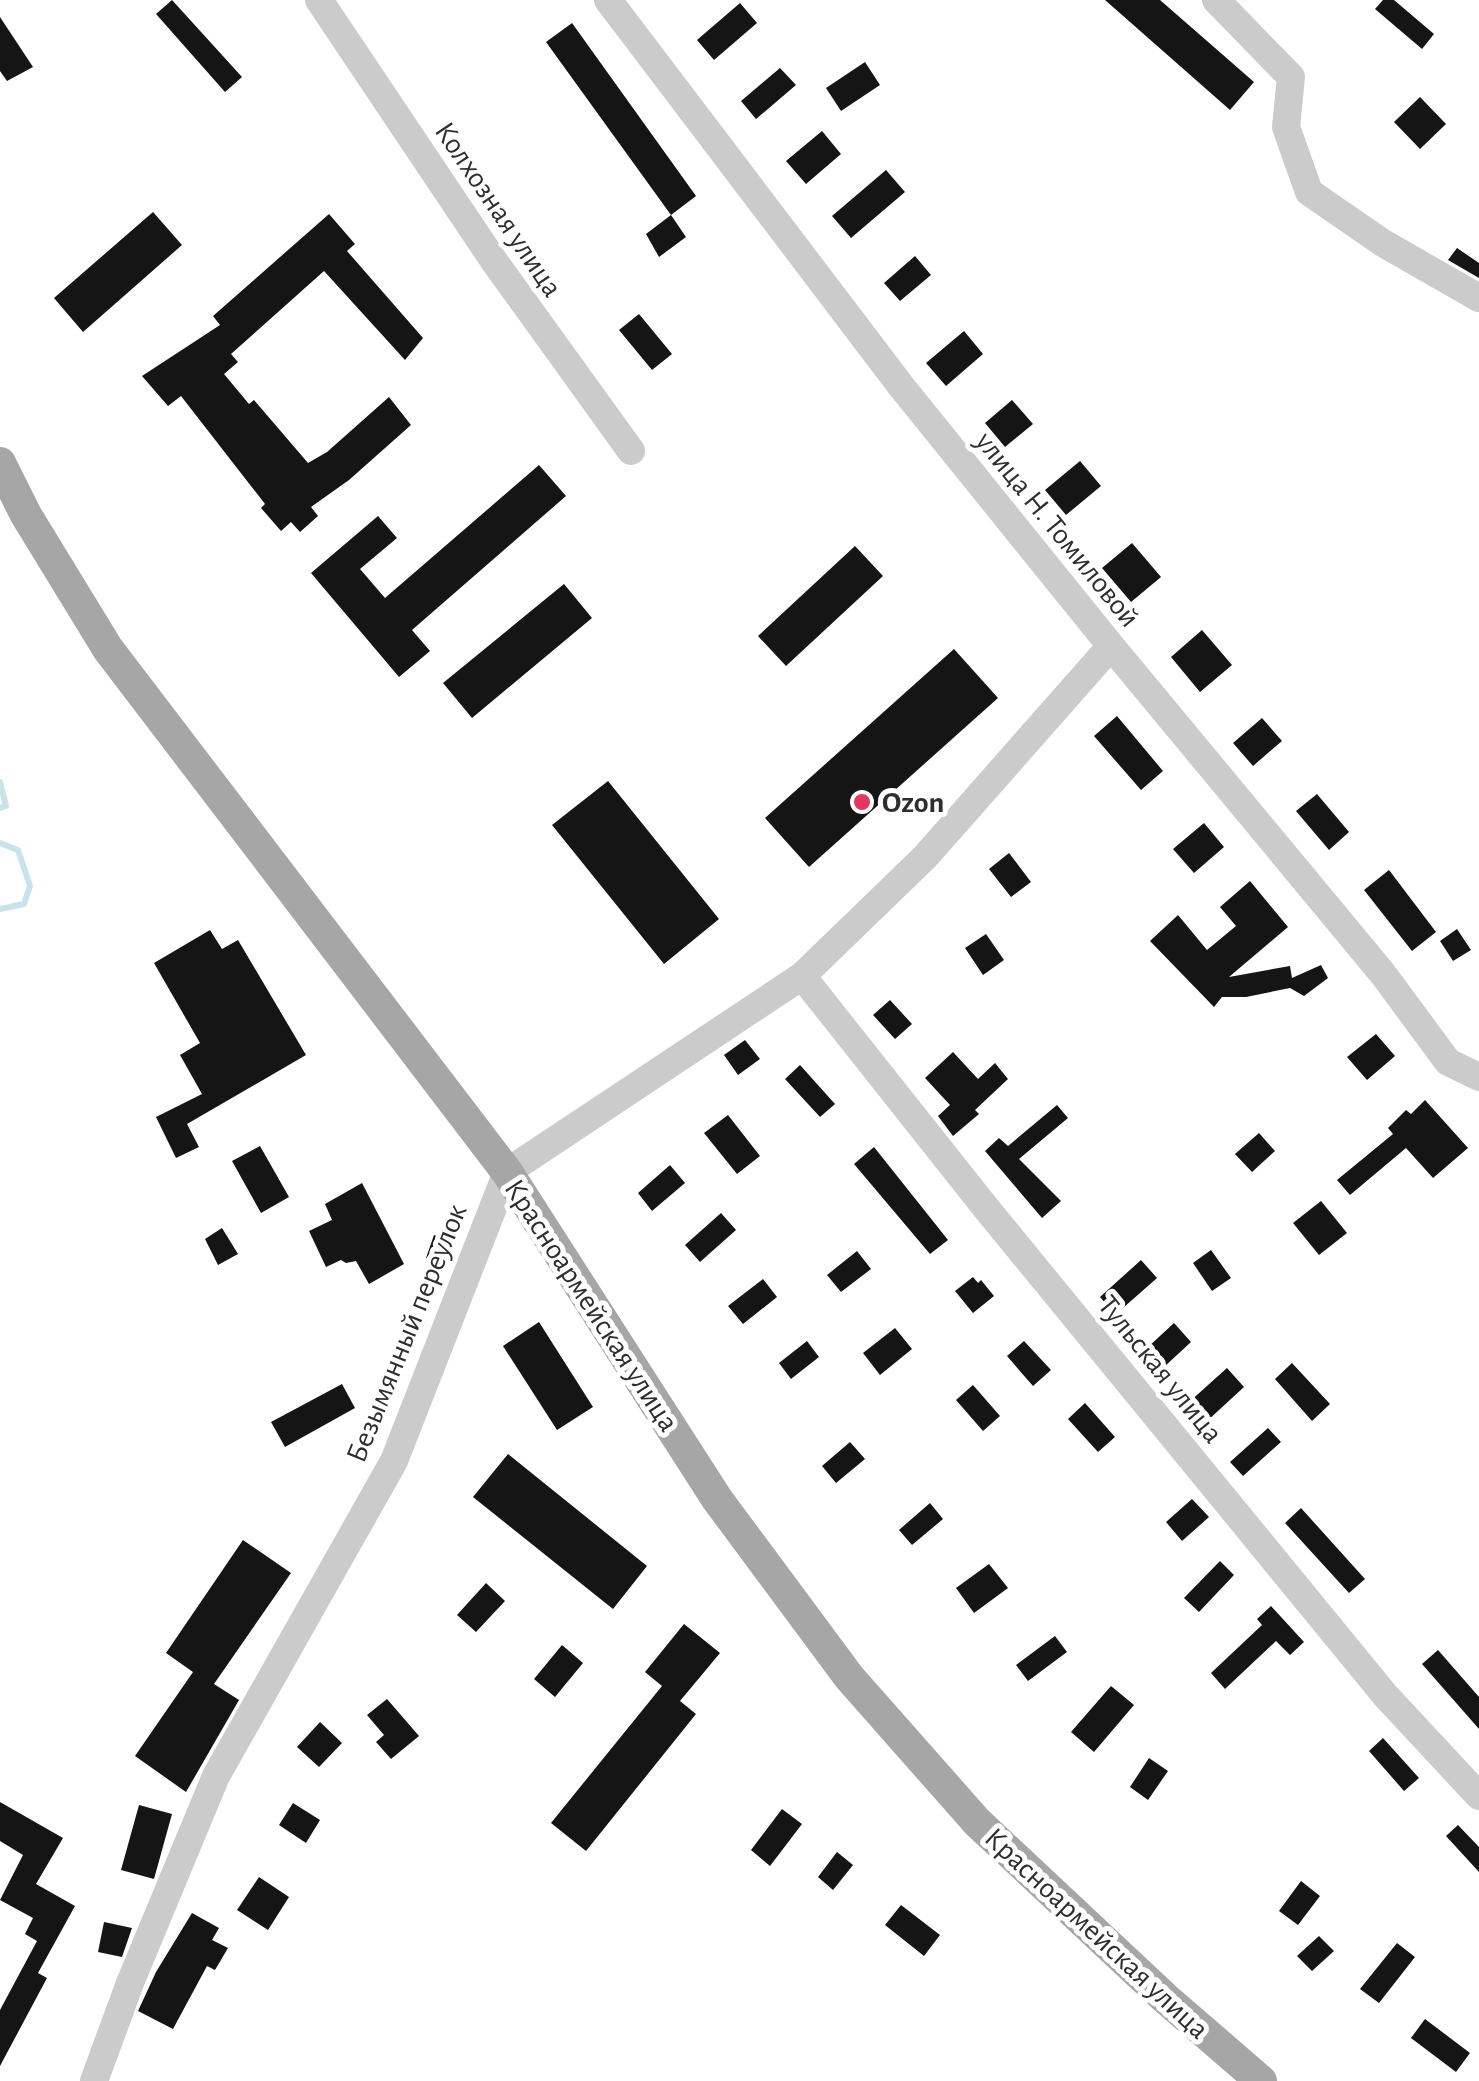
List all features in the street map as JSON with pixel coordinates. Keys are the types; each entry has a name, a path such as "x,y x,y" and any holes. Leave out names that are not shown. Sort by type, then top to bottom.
{"main road":[{"name":"Красноармейская улица","path":"0,463 26,515 108,649 507,1172 717,1500 849,1677 977,1822 1165,1998 1262,2081"}],"street":[{"name":"Колхозная улица","path":"319,0 494,261 631,451"},
{"name":"улица Н. Томиловой","path":"608,0 901,386 1111,646 1383,974 1448,1062 1479,1077"},
{"path":"1216,0 1290,77 1286,127 1308,192 1383,243 1479,298"},
{"path":"507,1172 802,976 925,857 1111,646"},
{"name":"Тульская улица","path":"802,976 986,1208 1373,1680 1479,1796"},
{"name":"Безымянный переулок","path":"94,2081 216,1776 394,1460 507,1172"}],"building":[{"path":"172,0 242,77 225,92 156,14"},
{"path":"1105,0 1160,0 1254,82 1230,110"},
{"path":"1383,0 1394,0 1434,34 1422,49 1375,9"},
{"path":"740,3 757,23 714,60 697,40"},
{"path":"0,17 33,67 7,81 0,71"},
{"path":"572,23 696,196 671,215 546,42"},
{"path":"865,62 880,85 841,111 826,88"},
{"path":"780,68 796,85 756,119 741,101"},
{"path":"1420,97 1446,124 1420,149 1394,122"},
{"path":"822,131 841,154 806,184 786,161"},
{"path":"886,170 905,192 851,238 832,216"},
{"path":"153,212 182,245 83,332 54,298"},
{"path":"329,214 355,244 347,251 423,338 405,360 324,271 231,354 238,362 224,374 249,404 254,400 308,463 327,452 389,397 411,425 349,480 311,507 318,516 300,532 291,522 281,531 261,508 265,504 181,396 168,406 142,376 220,325 213,316"},
{"path":"671,215 686,237 659,257 646,234"},
{"path":"1457,248 1479,263 1479,278 1448,260"},
{"path":"915,256 931,275 900,301 884,283"},
{"path":"639,314 672,354 652,370 619,330"},
{"path":"964,331 983,354 946,386 926,363"},
{"path":"1012,400 1033,424 1005,447 985,423"},
{"path":"1080,461 1101,486 1066,515 1045,490"},
{"path":"539,465 566,496 412,630 430,651 399,677 311,573 378,516 397,538 360,569 385,598"},
{"path":"1132,543 1161,577 1131,602 1102,568"},
{"path":"855,546 883,576 786,666 758,636"},
{"path":"564,584 592,618 472,718 443,683"},
{"path":"1202,630 1232,665 1200,692 1171,657"},
{"path":"954,649 998,698 809,867 765,818"},
{"path":"1117,716 1163,771 1141,790 1094,736"},
{"path":"1262,718 1282,741 1253,766 1233,743"},
{"path":"608,781 719,919 664,964 552,825"},
{"path":"1317,794 1349,832 1329,850 1296,811"},
{"path":"1204,823 1224,847 1194,873 1173,849"},
{"path":"1009,853 1031,882 1011,897 989,869"},
{"path":"1389,870 1436,932 1412,951 1364,890"},
{"path":"1250,881 1288,927 1229,977 1290,966 1292,978 1321,965 1328,978 1304,996 1290,988 1246,997 1222,997 1214,1007 1150,941 1178,915 1207,950 1236,926 1220,907"},
{"path":"1457,929 1471,950 1453,961 1440,941"},
{"path":"210,930 222,949 238,940 306,1055 187,1124 199,1147 176,1158 156,1117 202,1094 180,1055 200,1043 154,963"},
{"path":"986,934 1004,960 983,975 965,948"},
{"path":"890,1000 912,1024 895,1039 873,1015"},
{"path":"1376,1034 1395,1056 1367,1080 1347,1057"},
{"path":"745,1040 760,1059 738,1075 724,1055"},
{"path":"953,1052 978,1079 995,1063 1008,1079 975,1110 979,1114 953,1136 938,1116 950,1105 925,1078"},
{"path":"800,1065 835,1104 820,1117 785,1079"},
{"path":"1425,1100 1468,1148 1433,1178 1406,1148 1350,1195 1337,1180 1393,1134 1388,1128 1406,1110 1411,1114"},
{"path":"1057,1105 1068,1118 1019,1159 1061,1201 1042,1218 985,1151 999,1138 1008,1146"},
{"path":"728,1115 760,1156 737,1174 704,1133"},
{"path":"1259,1133 1275,1151 1252,1172 1235,1154"},
{"path":"260,1146 289,1197 261,1213 232,1161"},
{"path":"874,1147 948,1240 930,1254 854,1164"},
{"path":"670,1165 685,1183 652,1211 638,1193"},
{"path":"362,1183 404,1264 369,1284 356,1261 341,1260 326,1267 309,1231 332,1220 325,1204"},
{"path":"1321,1201 1347,1233 1319,1255 1293,1223"},
{"path":"721,1213 736,1230 700,1262 685,1245"},
{"path":"222,1228 238,1254 218,1265 205,1239"},
{"path":"434,1235 451,1241 443,1264 426,1258"},
{"path":"1211,1250 1231,1278 1212,1291 1193,1263"},
{"path":"857,1251 871,1269 841,1292 827,1275"},
{"path":"1141,1260 1157,1278 1115,1315 1100,1297"},
{"path":"973,1277 978,1283 981,1280 994,1296 973,1313 955,1291"},
{"path":"763,1279 777,1297 743,1324 728,1306"},
{"path":"539,1322 593,1407 557,1430 503,1346"},
{"path":"1174,1323 1191,1342 1164,1367 1147,1348"},
{"path":"895,1328 912,1349 880,1375 863,1353"},
{"path":"807,1341 819,1357 791,1379 779,1363"},
{"path":"1024,1341 1051,1370 1033,1386 1007,1356"},
{"path":"1292,1363 1330,1404 1312,1421 1275,1379"},
{"path":"1227,1368 1244,1387 1206,1422 1188,1403"},
{"path":"342,1384 355,1408 285,1447 271,1422"},
{"path":"973,1385 1000,1416 983,1431 956,1400"},
{"path":"1085,1403 1115,1437 1098,1452 1068,1419"},
{"path":"1268,1428 1281,1442 1243,1476 1230,1462"},
{"path":"850,1442 865,1459 836,1483 822,1466"},
{"path":"508,1454 647,1566 613,1609 473,1497"},
{"path":"1192,1499 1209,1517 1182,1541 1166,1522"},
{"path":"930,1503 943,1519 912,1545 899,1530"},
{"path":"1301,1508 1365,1579 1349,1593 1285,1523"},
{"path":"243,1540 291,1573 214,1684 239,1700 186,1792 135,1756 193,1672 166,1653"},
{"path":"1220,1561 1234,1575 1199,1612 1184,1598"},
{"path":"989,1564 1008,1588 974,1613 956,1588"},
{"path":"486,1583 505,1601 476,1632 457,1615"},
{"path":"1271,1606 1304,1642 1290,1655 1276,1641 1225,1689 1211,1673 1262,1625 1257,1619"},
{"path":"684,1624 720,1653 680,1701 696,1714 586,1851 551,1823 662,1686 645,1672"},
{"path":"1055,1636 1067,1652 1028,1681 1016,1665"},
{"path":"562,1645 583,1663 555,1697 534,1679"},
{"path":"1438,1650 1479,1697 1479,1729 1422,1664"},
{"path":"1111,1686 1134,1705 1094,1752 1071,1732"},
{"path":"387,1699 419,1736 391,1759 376,1742 384,1735 367,1715"},
{"path":"320,1722 342,1743 319,1767 297,1747"},
{"path":"1383,1738 1419,1778 1404,1791 1369,1751"},
{"path":"1149,1758 1168,1771 1148,1800 1130,1787"},
{"path":"0,1802 63,1838 36,1884 75,1906 38,1973 47,1978 0,2066 0,2010 37,1941 25,1934 33,1918 0,1900 23,1855 0,1841"},
{"path":"293,1803 320,1820 306,1843 279,1825"},
{"path":"139,1805 172,1814 154,1879 121,1870"},
{"path":"782,1809 802,1824 770,1866 751,1850"},
{"path":"1458,1825 1479,1847 1479,1872 1446,1836"},
{"path":"837,1852 853,1865 833,1890 818,1877"},
{"path":"259,1877 289,1897 268,1930 237,1910"},
{"path":"1301,1881 1320,1896 1298,1925 1279,1911"},
{"path":"901,1905 940,1935 924,1956 885,1925"},
{"path":"192,1913 219,1928 212,1940 228,1948 215,1970 207,1966 173,2029 138,2011 156,1972"},
{"path":"104,1922 132,1928 122,1957 98,1952"},
{"path":"1319,1936 1334,1951 1312,1971 1297,1956"},
{"path":"1397,1943 1415,1957 1379,2003 1360,1989"},
{"path":"1425,2019 1470,2053 1456,2072 1411,2038"}],"waterway":[{"path":"0,782 6,806 0,808"},
{"path":"0,843 18,850 30,886 24,904 0,909"}],"place":[{"name":"Ozon","path":"862,802"}]}
